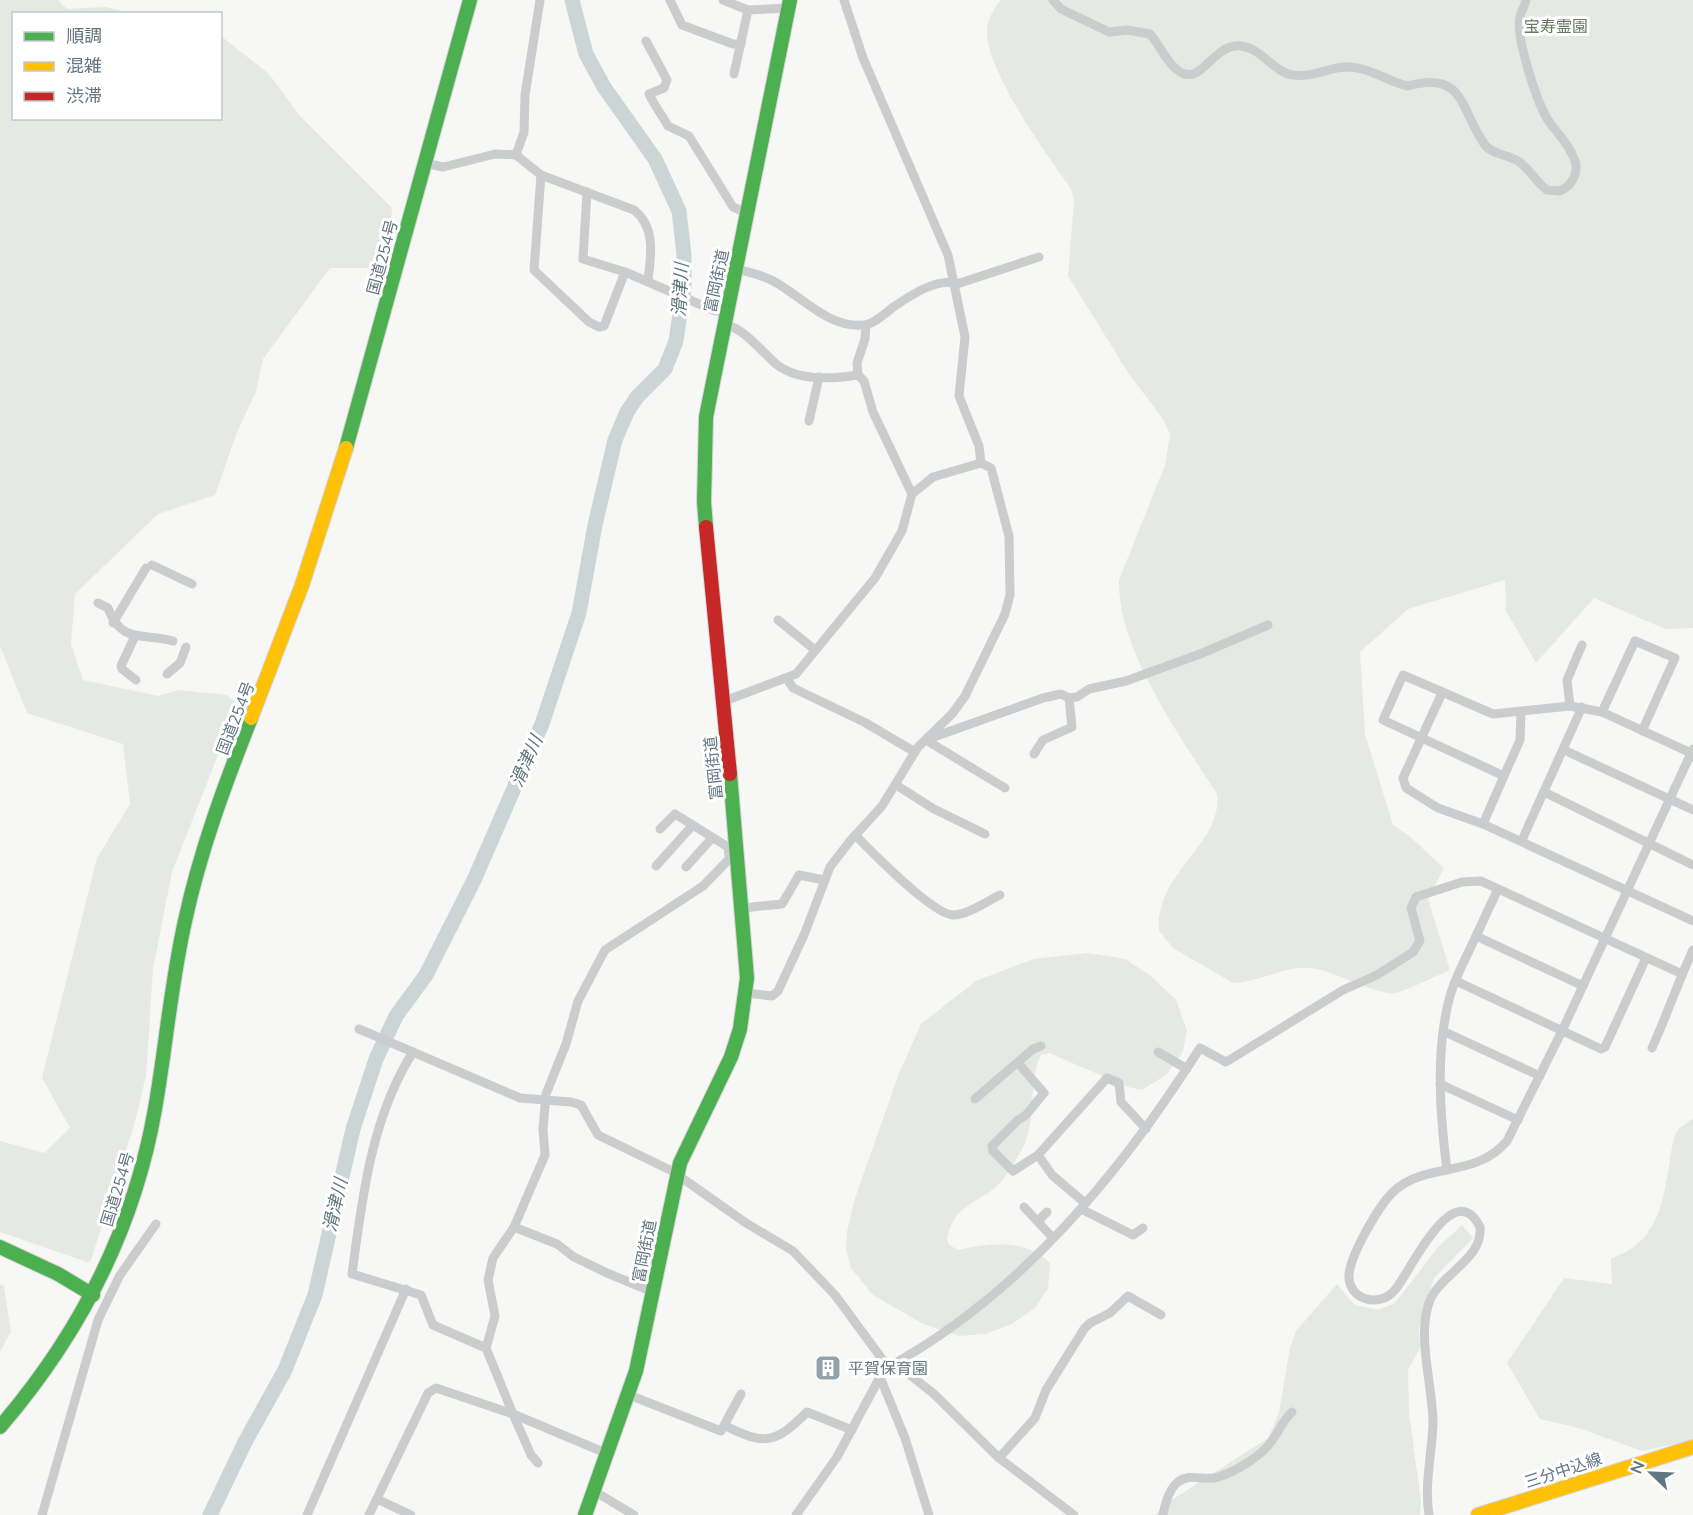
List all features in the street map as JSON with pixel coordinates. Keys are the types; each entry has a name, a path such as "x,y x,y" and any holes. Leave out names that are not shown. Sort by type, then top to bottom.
{"main road":[{"name":"国道254号","path":"0,1427 40,1379 93,1295 125,1224 142,1170 155,1108 177,956 199,862 301,587 332,494 470,0"},
{"name":"富岡街道","path":"585,1515 629,1395 653,1292 676,1174 687,1146 731,1057 740,1029 746,993 743,908 733,853 723,702 702,475 706,417 789,4"},
{"path":"0,1247 58,1274 93,1295"},
{"name":"三分中込線","path":"1478,1515 1693,1447"}],"street":[{"path":"516,155 524,132 525,94 540,0"},
{"path":"670,0 682,25 733,44 741,44"},
{"path":"723,0 748,10 789,4"},
{"path":"1053,0 1061,9 1109,32 1127,30 1150,34 1174,66 1183,74 1192,74 1202,69 1224,48 1241,46 1255,51 1290,74 1312,75 1326,70 1350,67 1379,73 1408,86 1422,82 1440,84 1460,96 1485,146 1524,165 1547,190 1560,191 1572,182 1576,173 1575,162 1562,136 1540,106 1523,52 1520,18 1526,0"},
{"path":"848,1 863,58 948,255 965,337 959,396 980,446 981,463"},
{"path":"734,74 748,10"},
{"path":"646,41 667,80 664,88 648,94 650,98 668,126 689,136 733,207 747,213"},
{"path":"425,163 443,167 495,154 516,155 541,175 627,207 642,215 650,235 650,281"},
{"path":"541,175 534,270 590,322 599,327 604,326 608,318 625,272"},
{"path":"587,192 583,259 650,281 711,309 748,338 778,366 799,375 819,377 858,375"},
{"path":"736,269 773,280 821,314 853,325 867,325 938,283 957,284 1039,257"},
{"path":"867,325 857,363 858,375 864,381 873,412 912,494"},
{"path":"810,421 819,377"},
{"path":"723,702 796,674 875,578 898,540 912,494 933,477 981,463 991,468 999,503 1008,527 1010,578 1008,606 965,696 952,714 915,752 874,817 855,835 830,867 812,918 778,991 772,996 746,993"},
{"path":"113,623 149,566 192,584"},
{"path":"98,603 108,608 113,623 119,629 135,636 173,641"},
{"path":"778,620 815,650"},
{"path":"1069,698 1089,689 1154,672 1268,625"},
{"path":"135,636 121,666 136,680"},
{"path":"1602,712 1635,641 1676,658 1642,731"},
{"path":"1570,706 1567,680 1582,645"},
{"path":"167,674 180,663 186,647"},
{"path":"1429,1515 1426,1489 1433,1424 1426,1315 1437,1287 1476,1248 1480,1227 1473,1217 1461,1212 1445,1218 1434,1229 1398,1287 1383,1299 1376,1301 1360,1296 1354,1291 1349,1275 1358,1250 1383,1203 1396,1188 1417,1176 1475,1165 1495,1154 1507,1141 1562,1031 1692,752 1602,712 1570,706 1521,713 1486,712 1403,675 1383,720 1504,776"},
{"path":"787,679 793,688 864,722 915,752"},
{"path":"1442,693 1403,778 1406,788 1438,808 1522,840 1693,921"},
{"path":"926,740 1043,698 1061,694 1069,698"},
{"path":"1034,754 1042,740 1072,727 1069,698"},
{"path":"1522,840 1582,707"},
{"path":"1483,824 1520,740 1521,713"},
{"path":"926,740 1005,788"},
{"path":"1564,750 1693,810"},
{"path":"896,785 934,809 985,834"},
{"path":"1544,792 1693,865"},
{"path":"538,1463 531,1455 486,1348 495,1316 488,1280 493,1258 514,1227 545,1155 543,1138 545,1101 551,1078 566,1044 578,1001 605,950 703,886 733,853 728,847 675,814 660,829"},
{"path":"656,866 692,826"},
{"path":"855,835 896,875 948,914 958,914 1000,895"},
{"path":"686,867 712,838"},
{"path":"743,908 782,904 799,875 824,880"},
{"path":"796,1515 837,1457 880,1377 892,1365 966,1317 1053,1238 1083,1206 1146,1129 1200,1048 1226,1062 1343,990 1377,975 1413,952 1420,936 1412,908 1413,902 1422,894 1468,881 1481,881 1682,974"},
{"path":"1447,1170 1438,1099 1450,996 1498,889"},
{"path":"1476,936 1583,986"},
{"path":"1652,1048 1675,999 1682,974 1693,950"},
{"path":"1456,981 1601,1049 1605,1047 1646,958"},
{"path":"360,1029 520,1098 577,1103 584,1108 598,1135 676,1174 746,1223 793,1251 835,1295 892,1365 934,1394 999,1458 1074,1515"},
{"path":"1445,1032 1540,1076"},
{"path":"975,1100 1033,1049 1041,1046"},
{"path":"412,1052 385,1110 371,1158 362,1197 352,1274 421,1295 433,1325 486,1348"},
{"path":"1158,1052 1187,1069"},
{"path":"1018,1063 1044,1093 1026,1115 995,1142 993,1151 1013,1171 1038,1155 1107,1078 1119,1083 1121,1102 1146,1129"},
{"path":"1440,1084 1518,1120"},
{"path":"1038,1155 1052,1175 1083,1206 1127,1234 1133,1235 1143,1228"},
{"path":"1024,1208 1053,1238"},
{"path":"1038,1221 1047,1212"},
{"path":"42,1515 95,1328 120,1275 156,1224"},
{"path":"514,1227 557,1244 574,1257 607,1274 653,1292"},
{"path":"307,1515 406,1289"},
{"path":"999,1458 1035,1418 1047,1390 1090,1323 1110,1313 1128,1296 1161,1315"},
{"path":"880,1377 905,1438 929,1515"},
{"path":"369,1515 432,1390 439,1388 513,1414 608,1454"},
{"path":"629,1395 721,1431 726,1426 741,1394"},
{"path":"726,1426 755,1440 775,1437 807,1412 852,1430"},
{"path":"1163,1515 1172,1489 1179,1481 1189,1477 1216,1478 1239,1467 1268,1447 1282,1422 1292,1412"},
{"path":"594,1491 634,1515"},
{"path":"376,1499 411,1515"}],"green space":[{"path":"0,0 58,0 67,9 106,7 126,12 12,12 12,120 222,120 222,37 269,74 300,116 392,208 390,242 378,268 330,268 263,359 256,391 236,435 215,495 158,514 75,594 71,644 83,680 158,696 178,690 227,695 238,704 172,872 153,969 146,1076 135,1122 90,1263 0,1232 0,1141 44,1153 70,1128 42,1078 97,858 130,804 123,744 27,713 0,646"},
{"name":"宝寿霊園","path":"1001,0 1693,0 1693,628 1665,629 1594,598 1536,663 1506,611 1505,580 1408,609 1360,652 1365,734 1393,825 1408,835 1444,868 1428,899 1450,970 1413,987 1387,993 1310,968 1290,969 1253,980 1233,983 1173,948 1159,931 1161,910 1167,892 1210,828 1216,812 1217,794 1154,692 1128,635 1121,607 1119,580 1165,465 1170,434 1163,419 1129,374 1068,276 1074,201 1071,189 1019,112 996,67 989,46 987,29 992,14"},
{"path":"1088,953 1125,959 1151,976 1176,1000 1187,1030 1183,1052 1166,1075 1142,1090 1128,1087 1049,1053 1041,1055 1034,1079 1029,1129 1020,1153 999,1184 961,1211 955,1218 947,1239 949,1245 958,1250 994,1244 1029,1249 1050,1263 1048,1288 1035,1308 1012,1324 985,1334 959,1336 923,1324 873,1295 851,1268 846,1249 847,1232 854,1201 899,1073 921,1024 976,981 1034,959"},
{"path":"1693,1119 1693,1440 1642,1451 1579,1428 1540,1419 1507,1363 1564,1278 1612,1284 1611,1259 1636,1245 1654,1223 1664,1195 1674,1137 1679,1128"},
{"path":"1462,1225 1473,1238 1434,1278 1419,1327 1420,1348 1408,1370 1409,1412 1421,1502 1420,1515 1155,1515 1167,1503 1268,1438 1279,1412 1290,1348 1296,1331 1337,1284 1355,1305 1378,1310 1395,1303 1438,1247"},
{"path":"0,1284 4,1286 11,1332 0,1352"}],"waterway":[{"name":"滑津川","path":"210,1515 245,1442 285,1370 315,1295 353,1129 376,1059 396,1016 426,975 474,880 542,724 579,613 595,525 615,440 627,412 637,397 665,369 676,341 684,287 684,255 679,211 655,159 604,87 586,54 572,0"}],"traffic: fast":[{"path":"346,448 470,0"},
{"path":"706,527 704,502 706,417 790,0"},
{"path":"0,1427 55,1355 78,1318 118,1238 133,1196 146,1153 155,1109 180,944 191,895 214,818 251,718"},
{"path":"585,1515 636,1371 680,1163 731,1057 740,1029 747,978 730,774"},
{"path":"0,1247 58,1274 93,1295"}],"traffic: slow":[{"path":"251,718 302,585 346,448"},
{"path":"1478,1515 1693,1447"}],"traffic: jam":[{"path":"706,527 730,774"}],"place":[{"name":"平賀保育園","path":"828,1368"}]}
